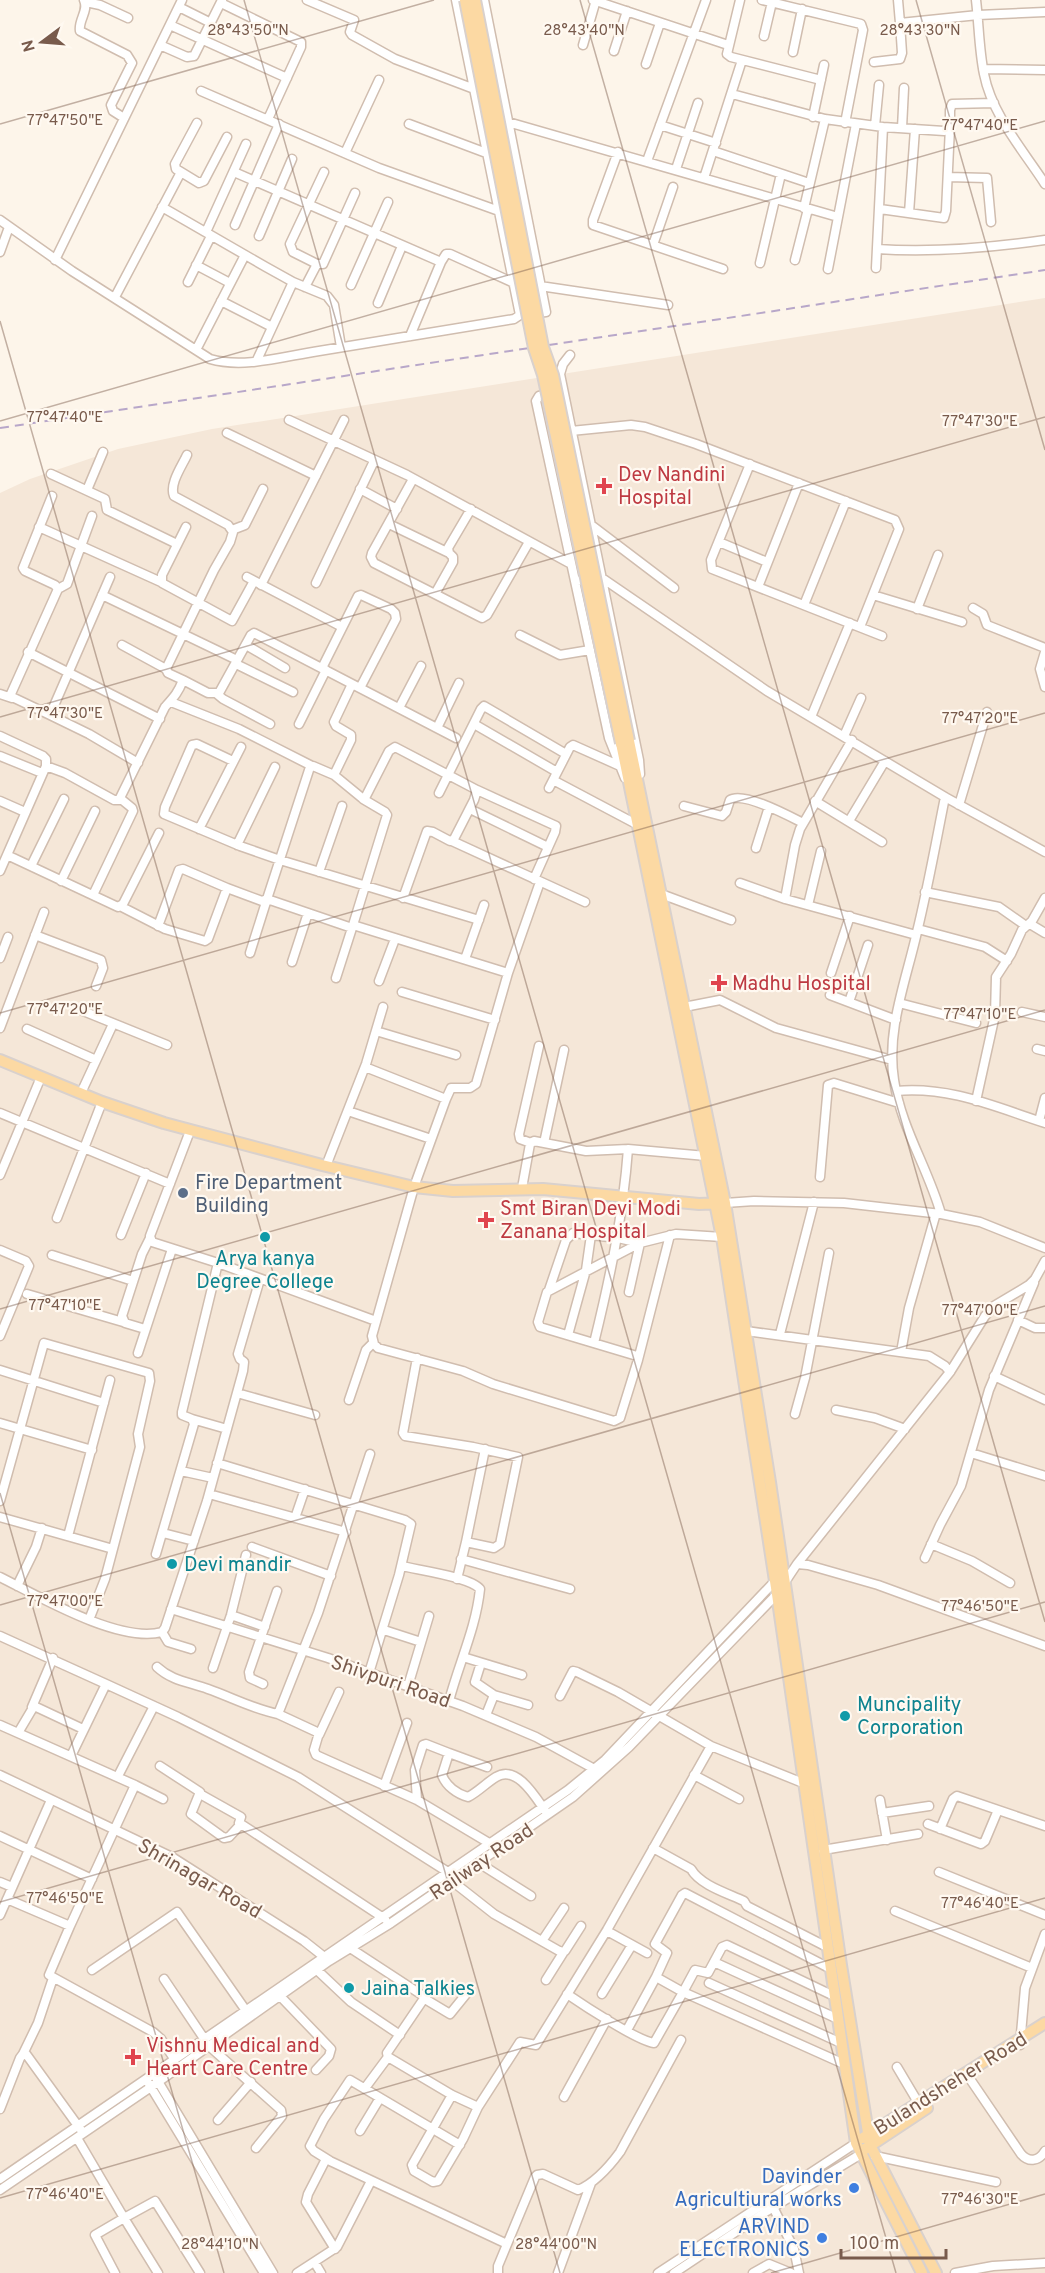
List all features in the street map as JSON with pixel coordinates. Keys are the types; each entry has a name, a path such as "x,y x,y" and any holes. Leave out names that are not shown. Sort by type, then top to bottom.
{"main road":[{"path":"465,0 534,348 543,375 625,742 721,1204 869,2140 875,2156 936,2273"},
{"path":"476,0 543,347 553,375 625,742"},
{"path":"637,798 638,825 646,842"},
{"path":"0,1060 102,1102 190,1131 414,1187 453,1191 522,1188 681,1203 721,1204"},
{"path":"695,1083 706,1156 721,1204 722,1237 741,1330"},
{"path":"780,1581 777,1594 858,2148 922,2273"},
{"name":"Bulandsheher Road","path":"869,2140 919,2104 1045,2024"},
{"path":"858,2148 970,2079 1021,2041 1045,2031"},
{"path":"897,2224 907,2218"}],"street":[{"path":"307,0 354,20 350,32 352,35 379,50 474,90 501,85"},
{"path":"456,0 520,315"},
{"path":"0,220 55,260 196,351 223,363 257,360 411,336 546,312 484,0"},
{"path":"583,45 594,0 728,45"},
{"path":"647,161 706,0"},
{"path":"740,0 727,54 731,57 821,80"},
{"path":"762,0 859,22 863,26 845,123"},
{"path":"874,62 900,59 902,53 898,0"},
{"path":"976,0 983,69 994,103 1045,184"},
{"path":"124,118 113,111 111,105 132,60 127,54 82,34 79,27 86,7 85,1 128,18"},
{"path":"160,45 190,58 196,54 222,2 301,42 268,119"},
{"path":"764,36 772,2"},
{"path":"55,260 180,4 211,23"},
{"path":"793,52 802,9"},
{"path":"614,51 627,11"},
{"path":"900,23 978,15 1045,12"},
{"path":"646,64 660,22"},
{"path":"170,25 287,78"},
{"path":"704,178 742,60"},
{"path":"813,117 824,65"},
{"path":"983,69 1045,70"},
{"path":"345,153 379,80"},
{"path":"876,268 880,209 879,85"},
{"path":"902,128 904,88"},
{"path":"201,91 394,174 499,211 524,205"},
{"path":"732,94 813,117 845,123 944,131 950,127"},
{"path":"676,169 698,103"},
{"path":"880,209 944,218 952,104 994,103"},
{"path":"795,260 825,119"},
{"path":"508,122 838,217"},
{"path":"196,123 175,164 176,169 198,183 202,182 226,137"},
{"path":"235,225 279,124"},
{"path":"409,124 487,154 513,149"},
{"path":"828,269 856,124"},
{"path":"660,125 688,134 781,174 810,183"},
{"path":"909,213 915,129"},
{"path":"188,282 246,144"},
{"path":"618,152 593,225 723,269"},
{"path":"259,236 292,159"},
{"path":"234,171 441,262"},
{"path":"115,297 181,172"},
{"path":"324,172 290,248 293,252 317,264 323,264 355,193"},
{"path":"760,263 781,174"},
{"path":"948,177 987,178 991,222"},
{"path":"652,245 673,187"},
{"path":"351,285 388,202"},
{"path":"162,207 293,282 331,299 336,313 341,347"},
{"path":"0,252 9,226"},
{"path":"877,249 952,250 1045,240"},
{"path":"378,303 402,246"},
{"path":"411,336 441,262 444,256 450,254 514,283 540,283 668,305"},
{"path":"196,351 244,255"},
{"path":"305,287 317,264"},
{"path":"196,265 230,283"},
{"path":"257,360 293,282"},
{"path":"221,302 272,327"},
{"path":"570,355 561,369 564,391 639,760 637,798"},
{"path":"564,391 539,396 537,401 609,738 620,766 637,798"},
{"path":"289,420 413,479 571,564"},
{"path":"39,526 161,582 232,621 316,476 344,420"},
{"path":"571,431 638,425 750,464 895,519 899,529 860,627"},
{"path":"227,433 316,476"},
{"path":"87,490 103,452"},
{"path":"166,669 232,537 232,530 228,525 174,496 173,485 188,455"},
{"path":"316,583 374,461"},
{"path":"750,464 711,560 712,568 882,636"},
{"path":"51,474 107,500 107,510 177,544"},
{"path":"413,479 372,553 374,563 479,617 485,617 528,542"},
{"path":"758,587 799,483"},
{"path":"232,530 245,525 263,489"},
{"path":"360,489 397,509"},
{"path":"52,496 23,568 55,585 58,589"},
{"path":"804,605 846,501"},
{"path":"449,554 448,548 471,509"},
{"path":"12,698 11,692 58,589 67,584 92,516"},
{"path":"389,524 453,556 453,562 435,594"},
{"path":"591,525 674,588"},
{"path":"161,582 186,527"},
{"path":"719,542 767,562"},
{"path":"917,609 938,555"},
{"path":"50,715 110,577"},
{"path":"575,581 602,578 767,691 945,797 1045,852"},
{"path":"254,581 342,627"},
{"path":"102,594 183,633 293,692"},
{"path":"299,724 355,599 360,595 395,613 396,619 335,719 334,725 351,735 352,738 334,775"},
{"path":"873,595 962,622"},
{"path":"973,608 983,614 987,625 1045,650 1040,669 1045,687"},
{"path":"811,717 850,623"},
{"path":"217,694 221,692 254,633 456,738"},
{"path":"520,635 560,655 590,650"},
{"path":"122,645 166,669 167,672 208,693 217,694 270,724"},
{"path":"246,645 285,668"},
{"path":"28,652 160,719"},
{"path":"399,708 422,666"},
{"path":"121,799 165,707 175,697 183,680"},
{"path":"437,729 459,683"},
{"path":"0,694 50,715 138,763"},
{"path":"785,898 795,845 803,823 848,738 861,698"},
{"path":"171,702 239,729 334,775 387,815 336,978"},
{"path":"439,793 481,709 487,707 567,754"},
{"path":"959,805 987,712"},
{"path":"474,724 553,780 638,825"},
{"path":"0,736 46,759 44,770 0,871"},
{"path":"233,761 198,744 192,745 164,812 166,816 280,860 479,920"},
{"path":"553,780 570,747 576,745 620,766"},
{"path":"199,829 241,747"},
{"path":"363,799 392,747 477,790 554,824 557,829 537,881 476,1084 470,1088 451,1088 431,1139 414,1187 372,1336 373,1343 378,1348 464,1371 493,1384 614,1422 620,1418 638,1360 670,1235"},
{"path":"0,756 44,770 65,773 114,800 121,799 132,808 132,814 93,895"},
{"path":"849,821 885,761"},
{"path":"250,953 312,766"},
{"path":"237,845 275,767"},
{"path":"452,841 470,809 477,790"},
{"path":"684,806 722,816 730,800 739,797 769,807 803,823"},
{"path":"901,1352 909,1308 938,1214 936,1197 899,1103 892,1060 899,1003 917,932 945,797"},
{"path":"31,866 64,799"},
{"path":"0,801 25,812"},
{"path":"815,801 882,842"},
{"path":"319,872 342,806"},
{"path":"756,848 769,807"},
{"path":"470,809 549,847"},
{"path":"61,881 95,811"},
{"path":"403,898 427,831 585,902"},
{"path":"120,906 159,833"},
{"path":"808,905 821,851"},
{"path":"7,855 120,906 158,926 207,940 227,888"},
{"path":"158,926 181,869 262,901 267,899 508,973"},
{"path":"740,883 850,916 985,947 1007,961"},
{"path":"925,892 999,907 1045,933"},
{"path":"657,895 731,920"},
{"path":"976,1101 995,1015 994,982 999,970 1007,961 1045,898"},
{"path":"465,959 484,905"},
{"path":"0,1028 3,1014 44,912"},
{"path":"292,962 308,913"},
{"path":"831,973 850,916"},
{"path":"35,935 101,960 104,965 96,986"},
{"path":"0,958 8,937"},
{"path":"380,981 395,939"},
{"path":"849,1002 868,945"},
{"path":"402,992 495,1020"},
{"path":"830,995 896,1020"},
{"path":"680,1008 720,1000 776,1028 892,1060"},
{"path":"899,1003 976,1023"},
{"path":"326,1166 365,1066 383,1007"},
{"path":"83,1011 167,1044"},
{"path":"1022,1012 1045,1017"},
{"path":"81,1093 113,1024"},
{"path":"27,1029 96,1060"},
{"path":"376,1031 456,1055"},
{"path":"539,1046 520,1138 531,1143 534,1141 586,1151 628,1149 706,1156"},
{"path":"544,1143 564,1050"},
{"path":"365,1066 446,1099"},
{"path":"0,1175 41,1077"},
{"path":"820,1177 828,1085 834,1083 899,1103"},
{"path":"896,1091 932,1090 954,1093 1042,1122 1045,1098"},
{"path":"57,1218 83,1146 102,1102"},
{"path":"348,1111 431,1139"},
{"path":"0,1113 170,1184"},
{"path":"123,1322 122,1316 145,1244 150,1238 190,1131"},
{"path":"522,1188 531,1143"},
{"path":"594,1342 618,1238 625,1196 628,1149"},
{"path":"121,1236 146,1173"},
{"path":"780,1334 814,1202"},
{"path":"721,1204 844,1203 938,1214 980,1222 1045,1248"},
{"path":"638,1360 635,1354 538,1325 545,1296 568,1237 573,1233 640,1243"},
{"path":"568,1335 586,1270 591,1235"},
{"path":"549,1290 640,1243 670,1235 722,1237"},
{"path":"150,1238 154,1243 218,1263 376,1321"},
{"path":"629,1292 640,1243"},
{"path":"138,1353 172,1249"},
{"path":"0,1250 26,1260 29,1266 0,1336"},
{"path":"795,1414 805,1378 829,1253"},
{"path":"52,1256 134,1281"},
{"path":"925,1558 961,1486 994,1376 1045,1261"},
{"path":"218,1263 182,1412 184,1416 226,1429"},
{"path":"162,1632 209,1494 244,1364 238,1354 260,1279"},
{"path":"703,1662 797,1564 950,1372 989,1311 1025,1289 1035,1280"},
{"path":"27,1294 145,1329"},
{"path":"1018,1320 1035,1328 1045,1328"},
{"path":"741,1330 929,1356 950,1372"},
{"path":"0,1501 4,1469 19,1429 45,1342 147,1372 150,1375 138,1434 140,1447 105,1579 90,1620"},
{"path":"349,1400 366,1350 373,1343"},
{"path":"417,1358 404,1435 518,1457 499,1546 494,1548 466,1542"},
{"path":"0,1370 104,1403"},
{"path":"994,1376 1045,1400"},
{"path":"68,1536 110,1380"},
{"path":"237,1393 315,1415"},
{"path":"836,1410 875,1418 905,1429"},
{"path":"156,1554 194,1425 192,1419"},
{"path":"0,1423 92,1450"},
{"path":"457,1579 485,1449"},
{"path":"971,1453 1045,1476"},
{"path":"278,1714 331,1576 370,1454"},
{"path":"217,1463 355,1504 411,1524 384,1630 369,1673"},
{"path":"181,1471 213,1478"},
{"path":"295,1518 305,1489"},
{"path":"209,1494 346,1532"},
{"path":"0,1517 112,1549"},
{"path":"17,1586 36,1547 42,1528"},
{"path":"163,1533 194,1541"},
{"path":"931,1544 972,1561 1010,1583"},
{"path":"252,1547 331,1576"},
{"path":"213,1668 231,1615 246,1555"},
{"path":"461,1559 570,1589"},
{"path":"797,1564 878,1585 1045,1646"},
{"path":"402,1566 457,1579 477,1585 480,1589 473,1628 449,1701"},
{"path":"0,1577 90,1620 120,1630 156,1634 162,1632"},
{"path":"262,1684 249,1676 277,1591"},
{"name":"Railway Road","path":"346,1946 391,1923 479,1863 598,1771 703,1662 777,1594"},
{"name":"Shivpuri Road","path":"171,1609 304,1651 486,1715 536,1737 598,1771"},
{"path":"231,1615 265,1627"},
{"path":"408,1686 429,1616"},
{"path":"384,1630 421,1642"},
{"path":"162,1632 168,1642 191,1649"},
{"path":"0,1636 53,1658 298,1777 448,1872 454,1880 494,1914 563,1953"},
{"path":"463,1657 522,1675"},
{"path":"18,1732 32,1707 53,1658"},
{"path":"481,1663 475,1682 494,1695 528,1705"},
{"path":"157,1668 176,1680 197,1685 278,1714 319,1735"},
{"path":"560,1696 574,1671 618,1692 711,1746 803,1783"},
{"path":"71,1756 106,1684"},
{"path":"339,1692 319,1735 314,1750 316,1755 417,1800 499,1849"},
{"path":"486,1715 494,1695"},
{"path":"118,1776 154,1706"},
{"path":"32,1707 83,1729"},
{"path":"384,1786 407,1723"},
{"path":"0,1725 118,1776 164,1799"},
{"path":"417,1800 415,1770 423,1745 426,1744 487,1767"},
{"path":"452,2095 412,2167 414,2171 433,2182 438,2181 460,2145 478,2107 520,2042 536,2045 607,1931 711,1746"},
{"path":"0,2190 346,1946 381,1917 490,1843 546,1811 522,1781 511,1775 498,1776 471,1796 459,1794 447,1785 442,1775 449,1753"},
{"path":"160,1766 200,1794 241,1817 239,1823 226,1838 192,1815 190,1811 200,1794"},
{"name":"Shrinagar Road","path":"0,1775 172,1857 279,1925 327,1959"},
{"path":"694,1775 739,1799"},
{"path":"135,1785 49,1972 53,1978 153,2032 161,2039 175,2060"},
{"path":"940,1829 955,1796 1045,1826"},
{"path":"0,1915 51,1800"},
{"path":"880,1800 887,1840"},
{"path":"882,1813 929,1806"},
{"path":"928,1824 981,1844 985,1841 998,1810"},
{"path":"239,1823 391,1923"},
{"path":"824,1850 918,1834"},
{"path":"0,1836 92,1879"},
{"path":"653,1848 691,1869 694,1875 703,1881 827,1947"},
{"path":"479,1863 531,1896"},
{"path":"939,1872 1045,1915"},
{"path":"0,1882 12,1887"},
{"path":"423,1888 430,1896"},
{"path":"627,2030 667,1953 655,1944 685,1893 719,1913 831,1969"},
{"path":"7,1899 70,1926"},
{"path":"542,1941 564,1908"},
{"path":"895,1911 1032,1968"},
{"path":"92,1970 177,1912 249,2014"},
{"path":"546,1980 581,1926"},
{"path":"607,1931 647,1953"},
{"path":"1021,2041 1025,1988 1045,1934"},
{"path":"603,1994 632,1945"},
{"path":"567,1994 590,2010 653,2043 695,1970 706,1974 723,1945 726,1945 834,1996"},
{"path":"346,1946 450,2014 467,1993"},
{"path":"249,2014 317,1970 327,1959"},
{"path":"714,1962 838,2019"},
{"path":"317,1970 351,2002 400,2035"},
{"path":"656,1977 682,1993 844,2064"},
{"path":"0,2109 38,2023 53,1978"},
{"path":"164,1979 206,2043 283,2112 279,2121 256,2148"},
{"path":"709,1983 841,2043"},
{"path":"280,1996 331,2049 329,2056 316,2070"},
{"path":"365,2088 425,1999"},
{"path":"564,2097 607,2019"},
{"path":"498,2273 498,2266 537,2175 543,2174 580,2190 606,2168 620,2152 681,2040"},
{"path":"153,2081 175,2060 206,2043"},
{"path":"23,2054 29,2056 80,2133 124,2218 158,2273"},
{"path":"388,2057 452,2095 478,2107"},
{"path":"897,2067 919,2104"},
{"path":"970,2079 1020,2154 1025,2158 1035,2160 1045,2151"},
{"path":"460,2145 349,2080 310,2146 326,2158 371,2181 507,2244"},
{"path":"153,2081 228,2206 264,2273"},
{"path":"218,2120 251,2082"},
{"path":"360,2131 380,2098"},
{"path":"0,2179 80,2133"},
{"path":"674,2273 858,2148"},
{"path":"658,2273 858,2148"},
{"path":"875,2156 996,2182"},
{"path":"326,2158 306,2202 335,2249"},
{"path":"297,2273 335,2249 347,2231 371,2181"},
{"path":"558,2273 591,2182"},
{"path":"115,2273 95,2235 152,2202 157,2203 200,2273"},
{"path":"228,2206 273,2273"},
{"path":"773,2207 795,2249 799,2273"},
{"path":"315,2263 321,2273"},
{"path":"956,2273 993,2266 1045,2263"},
{"path":"753,2273 769,2264 791,2273"}],"shaded area":[{"path":"1045,298 1045,2273 0,2273 0,493 30,479 118,449 212,429"}],"railway":[{"path":"0,428 1045,270"}],"place":[{"name":"Dev Nandini Hospital","path":"604,486"},
{"name":"Madhu Hospital","path":"719,983"},
{"name":"Fire Department Building","path":"183,1193"},
{"name":"Smt Biran Devi Modi Zanana Hospital","path":"486,1220"},
{"name":"Arya kanya Degree College","path":"265,1237"},
{"name":"Devi mandir","path":"172,1564"},
{"name":"Muncipality Corporation","path":"845,1716"},
{"name":"Jaina Talkies","path":"349,1988"},
{"name":"Vishnu Medical and Heart Care Centre","path":"133,2057"},
{"name":"Davinder Agricultiural works","path":"854,2188"},
{"name":"ARVIND ELECTRONICS","path":"822,2238"}]}
